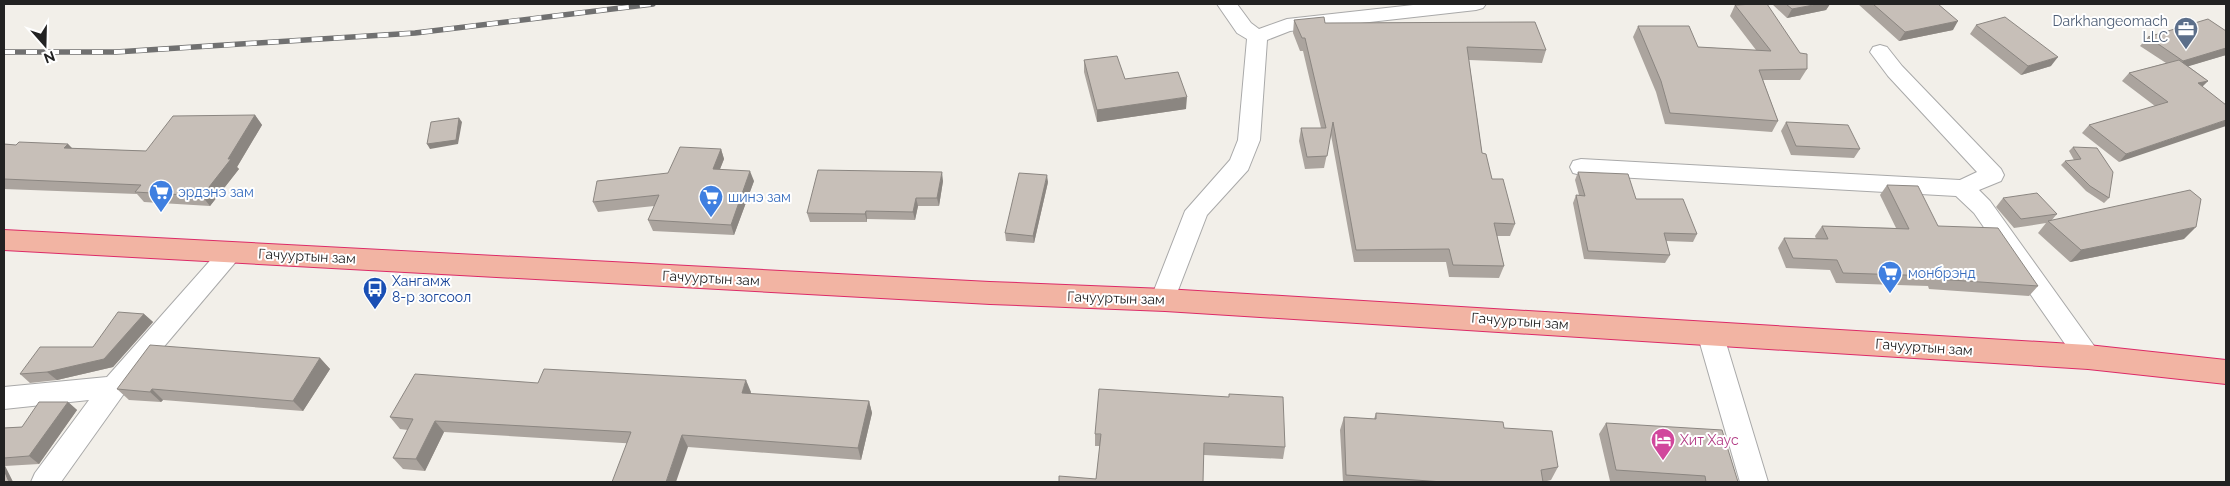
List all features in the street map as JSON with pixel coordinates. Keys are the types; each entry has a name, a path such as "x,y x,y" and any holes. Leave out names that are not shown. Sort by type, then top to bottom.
{"highway":[{"name":"Гачууртын зам","path":"4,240 990,293 1166,300 2088,357 2226,372"}],"street":[{"path":"1228,4 1244,28 1257,37"},
{"path":"1257,37 1287,25 1476,4"},
{"path":"1166,300 1165,293 1197,211 1240,164 1249,140 1257,37"},
{"path":"1581,167 1962,188 1994,175 1895,71 1880,52"},
{"path":"1962,188 1982,207 2088,357"},
{"path":"45,482 114,387 231,252"},
{"path":"1710,333 1754,482"},
{"path":"4,398 114,387"}],"building":[{"path":"1767,4 1800,53 1807,54 1807,69 1759,70 1778,121 1670,113 1661,81 1638,26 1689,26 1698,47 1771,51 1735,5"},
{"path":"1786,4 1819,4 1792,9"},
{"path":"1873,4 1938,4 1958,21 1905,32"},
{"path":"1324,17 1325,23 1535,22 1546,50 1467,47 1482,153 1486,154 1492,179 1503,179 1515,224 1494,223 1504,266 1453,265 1449,249 1356,250 1333,122 1327,156 1307,157 1301,128 1326,128 1305,38 1302,38 1294,20"},
{"path":"2005,17 2058,57 2028,66 1976,25"},
{"name":"Darkhangeomach LLC","path":"2208,19 2226,31 2226,48 2183,61 2148,37"},
{"path":"1117,56 1125,79 1178,72 1187,97 1097,110 1084,60"},
{"path":"2179,60 2208,81 2198,83 2226,105 2226,120 2126,154 2089,125 2168,102 2129,73"},
{"path":"255,115 228,159 231,159 202,196 135,192 141,185 4,179 4,144 16,145 19,142 68,144 64,148 146,151 173,116"},
{"path":"459,118 456,140 427,144 431,122"},
{"path":"1786,122 1848,125 1860,149 1796,146"},
{"path":"680,147 721,149 713,169 750,171 731,225 648,220 659,195 593,202 597,181 668,173"},
{"path":"2073,147 2097,148 2113,172 2109,198 2090,186 2065,161 2081,159"},
{"path":"818,170 942,172 937,198 916,198 913,212 866,211 865,214 807,213"},
{"path":"1578,172 1628,174 1636,199 1683,199 1697,234 1664,233 1670,255 1588,251 1576,195 1585,196"},
{"path":"1019,173 1047,175 1033,236 1005,233"},
{"path":"1887,185 1918,186 1938,226 1998,228 2038,286 1937,279 1936,276 1843,273 1837,260 1793,258 1784,238 1828,239 1822,226 1909,229"},
{"path":"2190,190 2201,199 2196,227 2081,250 2048,221"},
{"path":"2037,193 2057,214 2021,219 2003,198"},
{"path":"118,312 144,314 104,359 47,372 20,374 40,347 93,347"},
{"path":"150,345 320,358 293,401 152,389 150,392 117,389"},
{"path":"544,369 746,380 742,393 869,401 858,448 682,435 666,482 612,482 631,432 435,421 416,459 393,458 413,419 390,417 415,374 538,383"},
{"path":"1099,389 1229,397 1229,394 1283,397 1285,447 1204,443 1203,482 1059,482 1059,476 1096,479 1101,434 1095,434"},
{"path":"39,402 68,402 29,456 4,458 4,428 22,427"},
{"path":"1376,413 1503,422 1504,428 1552,431 1558,467 1541,470 1543,482 1443,482 1346,475 1344,417 1376,419"},
{"name":"Хит Хаус","path":"1606,423 1722,430 1738,482 1706,482 1705,476 1616,470"},
{"path":"4,470 9,482 4,482"}],"railway":[{"path":"4,52 116,52 415,33 653,4"}],"place":[{"name":"Darkhangeomach LLC","path":"2186,50"},
{"name":"эрдэнэ зам","path":"161,213"},
{"name":"шинэ зам","path":"711,218"},
{"name":"монбрэнд","path":"1890,294"},
{"name":"Хангамж 8-р зогсоол","path":"375,310"},
{"name":"Хит Хаус","path":"1663,461"}]}
